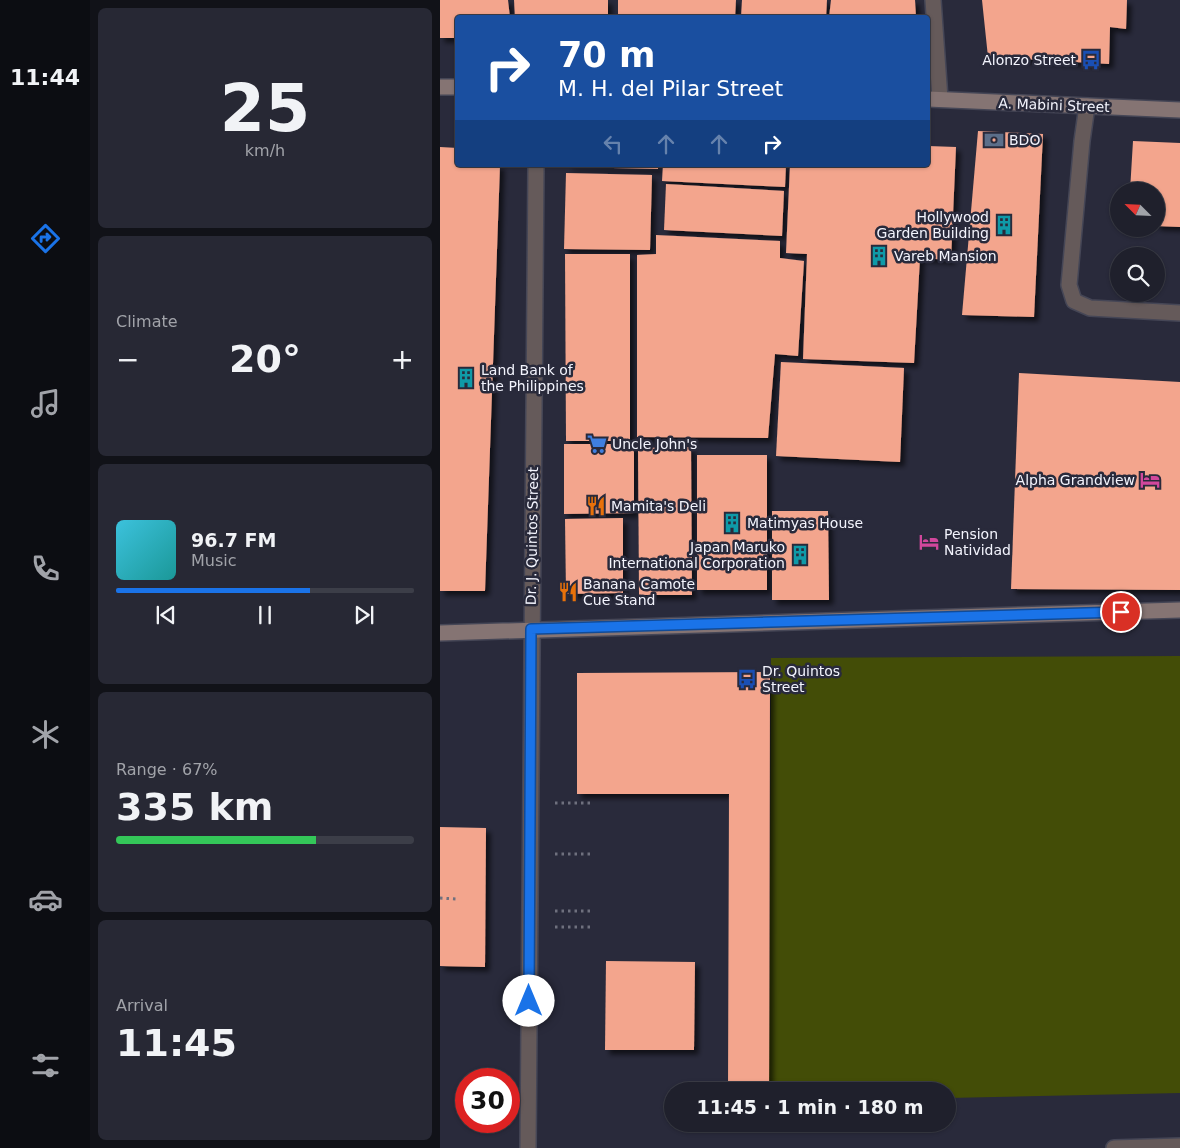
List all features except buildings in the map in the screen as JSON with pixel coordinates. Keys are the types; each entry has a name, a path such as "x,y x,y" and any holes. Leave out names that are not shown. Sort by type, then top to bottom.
{"main road":[{"path":"440,87 455,87"},
{"name":"A. Mabini Street","path":"934,99 1180,110"},
{"path":"440,633 1180,610"}],"street":[{"path":"933,0 934,99"},
{"path":"1087,106 1069,285 1074,301 1090,308 1180,313"},
{"name":"Dr. J. Quintos Street","path":"528,1148 536,167"},
{"path":"1114,1148 1180,1146"}],"path":[{"path":"581,803 592,803"},
{"path":"581,854 591,854"},
{"path":"440,898 456,899"},
{"path":"580,911 592,911"},
{"path":"580,926 592,927"}],"green space":[{"path":"1180,656 1180,1093 956,1098 956,1082 769,1082 771,658"}],"place":[{"name":"Alonzo Street","path":"1091,60"},
{"name":"BDO","path":"994,140"},
{"name":"Hollywood Garden Building","path":"1004,225"},
{"name":"Vareb Mansion","path":"879,256"},
{"name":"Land Bank of the Philippines","path":"466,378"},
{"name":"Uncle John's","path":"597,444"},
{"name":"Alpha Grandview","path":"1150,480"},
{"name":"Mamita's Deli","path":"596,506"},
{"name":"Matimyas House","path":"732,523"},
{"name":"Pension Natividad","path":"929,542"},
{"name":"Japan Maruko International Corporation","path":"800,555"},
{"name":"Banana Camote Cue Stand","path":"568,592"},
{"name":"Dr. Quintos Street","path":"747,679"}],"route":[{"path":"529,1001 531,629 1121,612"}]}
